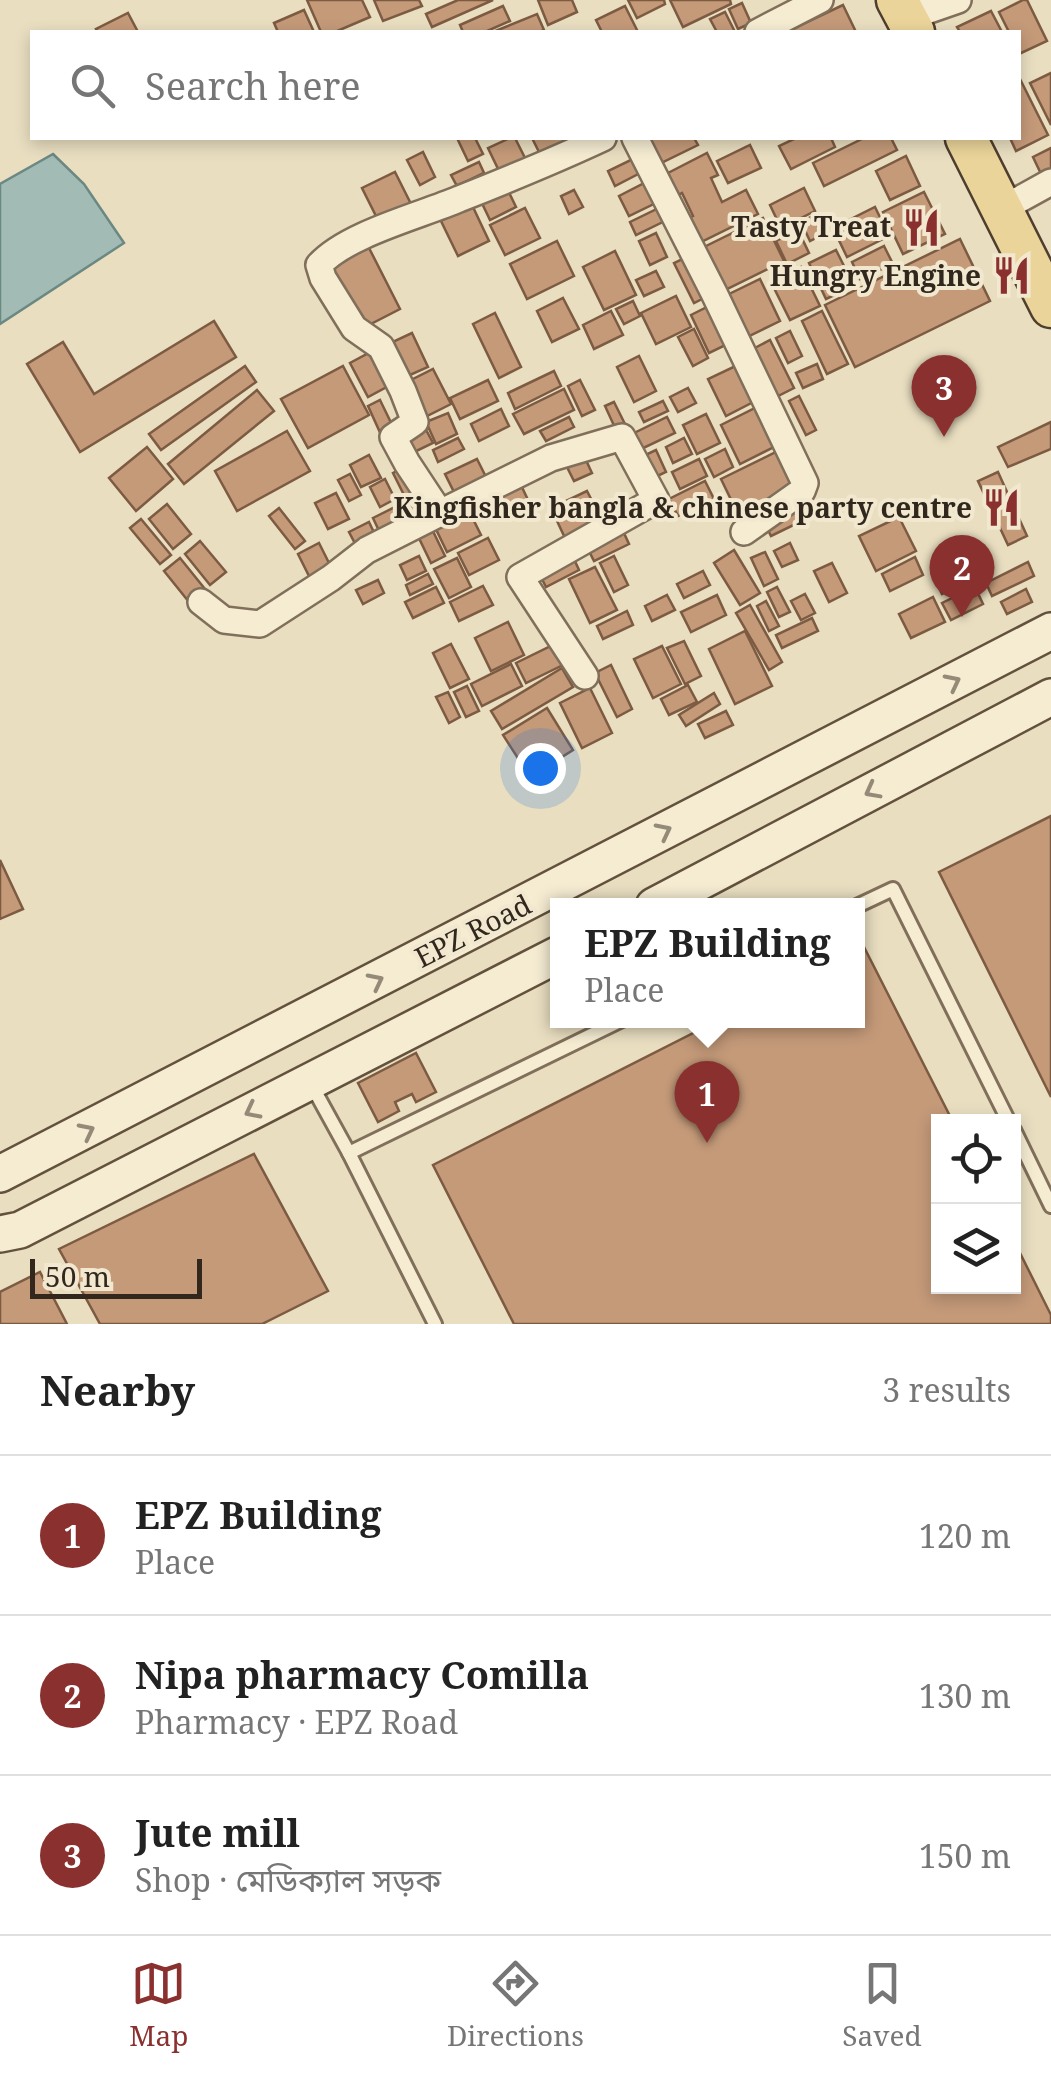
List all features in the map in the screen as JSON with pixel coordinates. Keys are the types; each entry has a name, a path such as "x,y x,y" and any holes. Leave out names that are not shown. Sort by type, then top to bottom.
{"main road":[{"path":"967,140 1051,306"},
{"name":"EPZ Road","path":"0,1174 1051,630"},
{"path":"669,898 1051,697"},
{"path":"0,1234 20,1230 550,959"}],"street":[{"path":"762,30 820,0"},
{"path":"906,17 958,0"},
{"path":"440,513 393,436 415,422 403,391 381,348 354,328 318,265 363,236 598,140"},
{"path":"636,140 805,483 802,491 744,532"},
{"path":"1002,209 1051,182"},
{"path":"201,602 224,620 260,624 368,550 552,458 622,437 656,500 520,576 585,676"}],"lane":[{"path":"865,902 894,888 1005,1114"},
{"path":"349,1153 606,1028"},
{"path":"310,1082 435,1324"},
{"path":"1021,1144 1051,1206"}],"water":[{"path":"53,154 84,184 124,243 0,324 0,184"}],"building":[{"path":"307,0 362,0 370,17 340,30 320,30"},
{"path":"374,0 419,0 422,6 383,21"},
{"path":"458,0 493,0 432,27 426,14"},
{"path":"538,0 572,0 577,12 548,25"},
{"path":"628,0 664,0 665,4 637,18"},
{"path":"670,0 730,0 731,4 683,27"},
{"path":"1027,0 1047,41 1021,53 1021,30 1008,30 999,12"},
{"path":"742,3 751,23 738,29 729,9"},
{"path":"843,5 855,30 790,30"},
{"path":"503,6 510,21 490,30 462,30 460,25"},
{"path":"625,6 637,30 601,30 596,20"},
{"path":"304,10 313,30 277,30 274,23"},
{"path":"991,11 1001,30 959,30 957,27"},
{"path":"725,12 734,30 716,30 710,19"},
{"path":"128,13 137,30 97,30"},
{"path":"537,14 544,30 498,30"},
{"path":"1051,73 1051,125 1030,83"},
{"path":"1021,81 1048,135 1016,151 1011,140 1021,140"},
{"path":"458,140 476,140 483,154 468,161"},
{"path":"516,140 527,162 501,175 488,148"},
{"path":"533,140 575,140 543,160"},
{"path":"650,140 695,140 698,145 661,163"},
{"path":"792,140 832,140 835,147 791,169 779,146"},
{"path":"860,140 892,140 897,150 824,186 813,163"},
{"path":"750,145 761,168 728,183 717,161"},
{"path":"1051,148 1051,174 1043,178 1033,157"},
{"path":"423,152 435,177 420,185 407,160"},
{"path":"707,153 718,175 711,178 722,202 746,190 758,214 697,244 685,220 693,216 668,173"},
{"path":"906,156 920,186 890,200 876,171"},
{"path":"637,157 644,171 615,186 608,171"},
{"path":"479,162 484,173 457,186 451,175"},
{"path":"395,172 413,208 380,224 362,188"},
{"path":"654,178 664,199 629,216 619,196"},
{"path":"505,184 516,207 490,220 479,197"},
{"path":"804,188 815,211 781,228 770,205"},
{"path":"574,190 583,207 569,214 561,196"},
{"path":"924,192 945,234 903,254 883,212"},
{"path":"472,205 489,241 458,256 441,221"},
{"path":"663,206 669,219 636,235 630,222"},
{"path":"875,207 889,236 847,257 833,228"},
{"path":"525,208 540,238 505,255 490,225"},
{"path":"813,216 822,235 810,241 801,222"},
{"path":"763,218 784,261 721,292 700,249"},
{"path":"798,230 809,253 787,264 776,241"},
{"path":"656,233 667,257 650,265 639,241"},
{"path":"960,239 990,301 855,367 825,305"},
{"path":"557,241 574,276 527,299 510,264"},
{"path":"367,244 400,309 359,330 326,265"},
{"path":"884,246 893,264 860,279 852,262"},
{"path":"836,250 854,286 826,299 809,263"},
{"path":"615,251 636,295 604,310 583,267"},
{"path":"691,255 710,295 694,303 674,263"},
{"path":"801,267 820,306 790,320 771,282"},
{"path":"656,271 664,287 644,296 636,280"},
{"path":"760,279 780,321 743,339 723,297"},
{"path":"676,296 691,327 656,344 641,313"},
{"path":"563,298 579,329 552,342 537,311"},
{"path":"633,301 640,316 624,324 616,309"},
{"path":"715,303 734,341 709,353 691,315"},
{"path":"611,311 623,335 594,349 583,325"},
{"path":"822,311 848,364 827,374 802,321"},
{"path":"495,313 521,367 499,378 473,324"},
{"path":"214,321 236,357 80,452 27,364 63,342 94,394"},
{"path":"694,329 708,358 693,366 678,337"},
{"path":"790,331 802,356 788,363 776,338"},
{"path":"412,333 428,367 401,379 386,345"},
{"path":"770,340 794,388 776,397 753,349"},
{"path":"378,348 396,382 368,397 350,363"},
{"path":"639,356 656,391 634,402 617,367"},
{"path":"744,362 761,398 726,416 708,379"},
{"path":"817,364 823,379 803,388 796,373"},
{"path":"245,366 256,382 161,450 149,434"},
{"path":"343,366 369,415 308,448 281,399"},
{"path":"433,369 451,404 423,418 405,383"},
{"path":"554,371 561,386 515,409 508,393"},
{"path":"488,380 498,401 460,419 450,398"},
{"path":"580,380 595,410 582,416 568,386"},
{"path":"688,388 696,403 678,412 670,397"},
{"path":"564,389 574,410 524,434 513,414"},
{"path":"257,390 274,411 184,484 168,464"},
{"path":"799,396 816,430 806,435 789,401"},
{"path":"380,400 396,433 383,439 368,406"},
{"path":"663,401 668,411 644,422 639,412"},
{"path":"614,402 626,426 616,430 605,406"},
{"path":"763,404 782,443 740,464 721,425"},
{"path":"501,409 509,426 479,441 471,424"},
{"path":"448,413 457,434 436,444 426,422"},
{"path":"706,414 720,443 697,454 683,425"},
{"path":"569,417 574,427 546,441 540,431"},
{"path":"667,417 675,433 637,451 630,435"},
{"path":"1051,422 1051,449 1008,467 998,447"},
{"path":"424,426 433,443 406,456 397,439"},
{"path":"287,431 310,471 237,511 215,471"},
{"path":"458,438 464,449 438,462 433,450"},
{"path":"684,438 692,454 673,463 666,447"},
{"path":"147,447 173,479 136,511 109,478"},
{"path":"784,448 801,484 738,514 721,479"},
{"path":"725,449 733,467 714,477 705,459"},
{"path":"656,450 666,472 651,479 641,457"},
{"path":"369,455 381,478 361,487 350,465"},
{"path":"585,458 592,473 574,481 567,467"},
{"path":"477,459 490,485 458,500 445,474"},
{"path":"699,459 707,476 680,489 672,472"},
{"path":"406,466 427,510 415,517 393,473"},
{"name":"Kingfisher bangla & chinese party centre","path":"998,472 1027,536 1008,545 978,481"},
{"path":"350,474 361,495 349,501 338,480"},
{"path":"385,479 395,499 380,507 370,487"},
{"path":"705,481 714,499 678,516 669,499"},
{"path":"520,483 528,500 487,520 479,503"},
{"path":"587,491 602,520 565,538 551,508"},
{"path":"336,493 349,519 328,529 315,503"},
{"path":"167,504 191,534 173,549 149,519"},
{"path":"401,504 411,523 382,537 373,518"},
{"path":"466,505 481,535 447,552 432,521"},
{"path":"794,507 802,521 771,536 764,522"},
{"path":"279,508 305,541 295,549 269,516"},
{"path":"899,517 916,551 876,571 859,536"},
{"path":"141,519 171,555 160,564 130,528"},
{"path":"369,522 378,541 359,551 349,532"},
{"path":"430,525 445,556 431,563 416,532"},
{"path":"623,531 629,544 594,561 588,549"},
{"path":"488,538 499,560 469,575 458,553"},
{"path":"200,541 226,572 210,585 185,554"},
{"path":"319,543 331,567 310,578 298,554"},
{"path":"790,543 798,560 782,567 774,551"},
{"path":"734,550 760,593 740,605 714,563"},
{"path":"765,552 778,579 764,586 751,558"},
{"path":"419,556 426,571 407,580 400,565"},
{"path":"614,556 628,585 614,592 600,563"},
{"path":"573,557 579,570 546,587 539,573"},
{"path":"915,557 923,575 890,591 882,574"},
{"path":"180,558 205,589 189,602 164,571"},
{"path":"457,558 471,587 449,598 434,569"},
{"path":"1028,562 1034,576 992,596 986,583"},
{"path":"832,563 847,593 829,602 814,571"},
{"path":"595,567 617,610 590,623 569,579"},
{"path":"946,568 955,587 942,594 932,574"},
{"path":"703,571 710,585 684,598 677,584"},
{"path":"428,574 433,584 410,595 406,585"},
{"path":"378,580 384,593 363,604 356,590"},
{"path":"483,586 493,605 459,621 450,602"},
{"path":"436,587 444,603 413,618 405,602"},
{"path":"777,587 790,612 779,617 767,592"},
{"path":"975,587 983,604 951,620 942,603"},
{"path":"1026,589 1032,602 1007,614 1001,602"},
{"path":"805,594 815,613 801,620 791,601"},
{"path":"667,595 675,610 652,621 645,606"},
{"path":"717,595 726,615 691,632 681,612"},
{"path":"933,597 945,622 911,638 899,614"},
{"path":"766,601 779,626 769,631 757,606"},
{"path":"750,605 782,662 769,670 736,613"},
{"path":"627,611 633,625 603,639 597,626"},
{"path":"812,618 818,631 782,648 776,635"},
{"path":"508,622 524,655 491,671 475,638"},
{"path":"745,631 772,686 735,704 709,649"},
{"path":"684,641 701,676 685,684 667,648"},
{"path":"557,643 567,663 526,683 516,663"},
{"path":"451,644 469,679 450,688 433,653"},
{"path":"662,646 681,684 653,698 634,659"},
{"path":"511,664 522,686 482,706 471,684"},
{"path":"611,665 632,709 617,717 595,673"},
{"path":"562,668 573,687 502,729 491,711"},
{"path":"688,685 697,702 669,715 661,699"},
{"path":"467,686 479,711 466,717 454,692"},
{"path":"590,688 612,733 582,748 560,703"},
{"path":"448,692 460,717 449,723 436,697"},
{"path":"714,693 720,704 686,726 679,715"},
{"path":"547,708 573,750 530,777 503,735"},
{"path":"726,711 733,725 705,738 698,724"},
{"path":"1051,816 1051,1097 939,872"},
{"path":"0,860 23,909 0,919"},
{"path":"865,949 949,1114 931,1114 931,1294 1021,1294 1021,1255 1051,1315 1051,1324 514,1324 433,1165 703,1028 865,1028"},
{"path":"416,1053 436,1092 416,1102 412,1094 395,1102 399,1111 378,1122 358,1083"},
{"path":"254,1154 328,1291 262,1324 100,1324 59,1249"},
{"path":"40,1272 67,1324 0,1324 0,1292"}],"place":[{"name":"Tasty Treat","path":"921,227"},
{"name":"Hungry Engine","path":"1011,276"},
{"name":"Jute mill","path":"944,437"},
{"name":"Kingfisher bangla & chinese party centre","path":"1002,508"},
{"name":"Nipa pharmacy Comilla","path":"962,617"},
{"name":"EPZ Building","path":"707,1143"}]}
